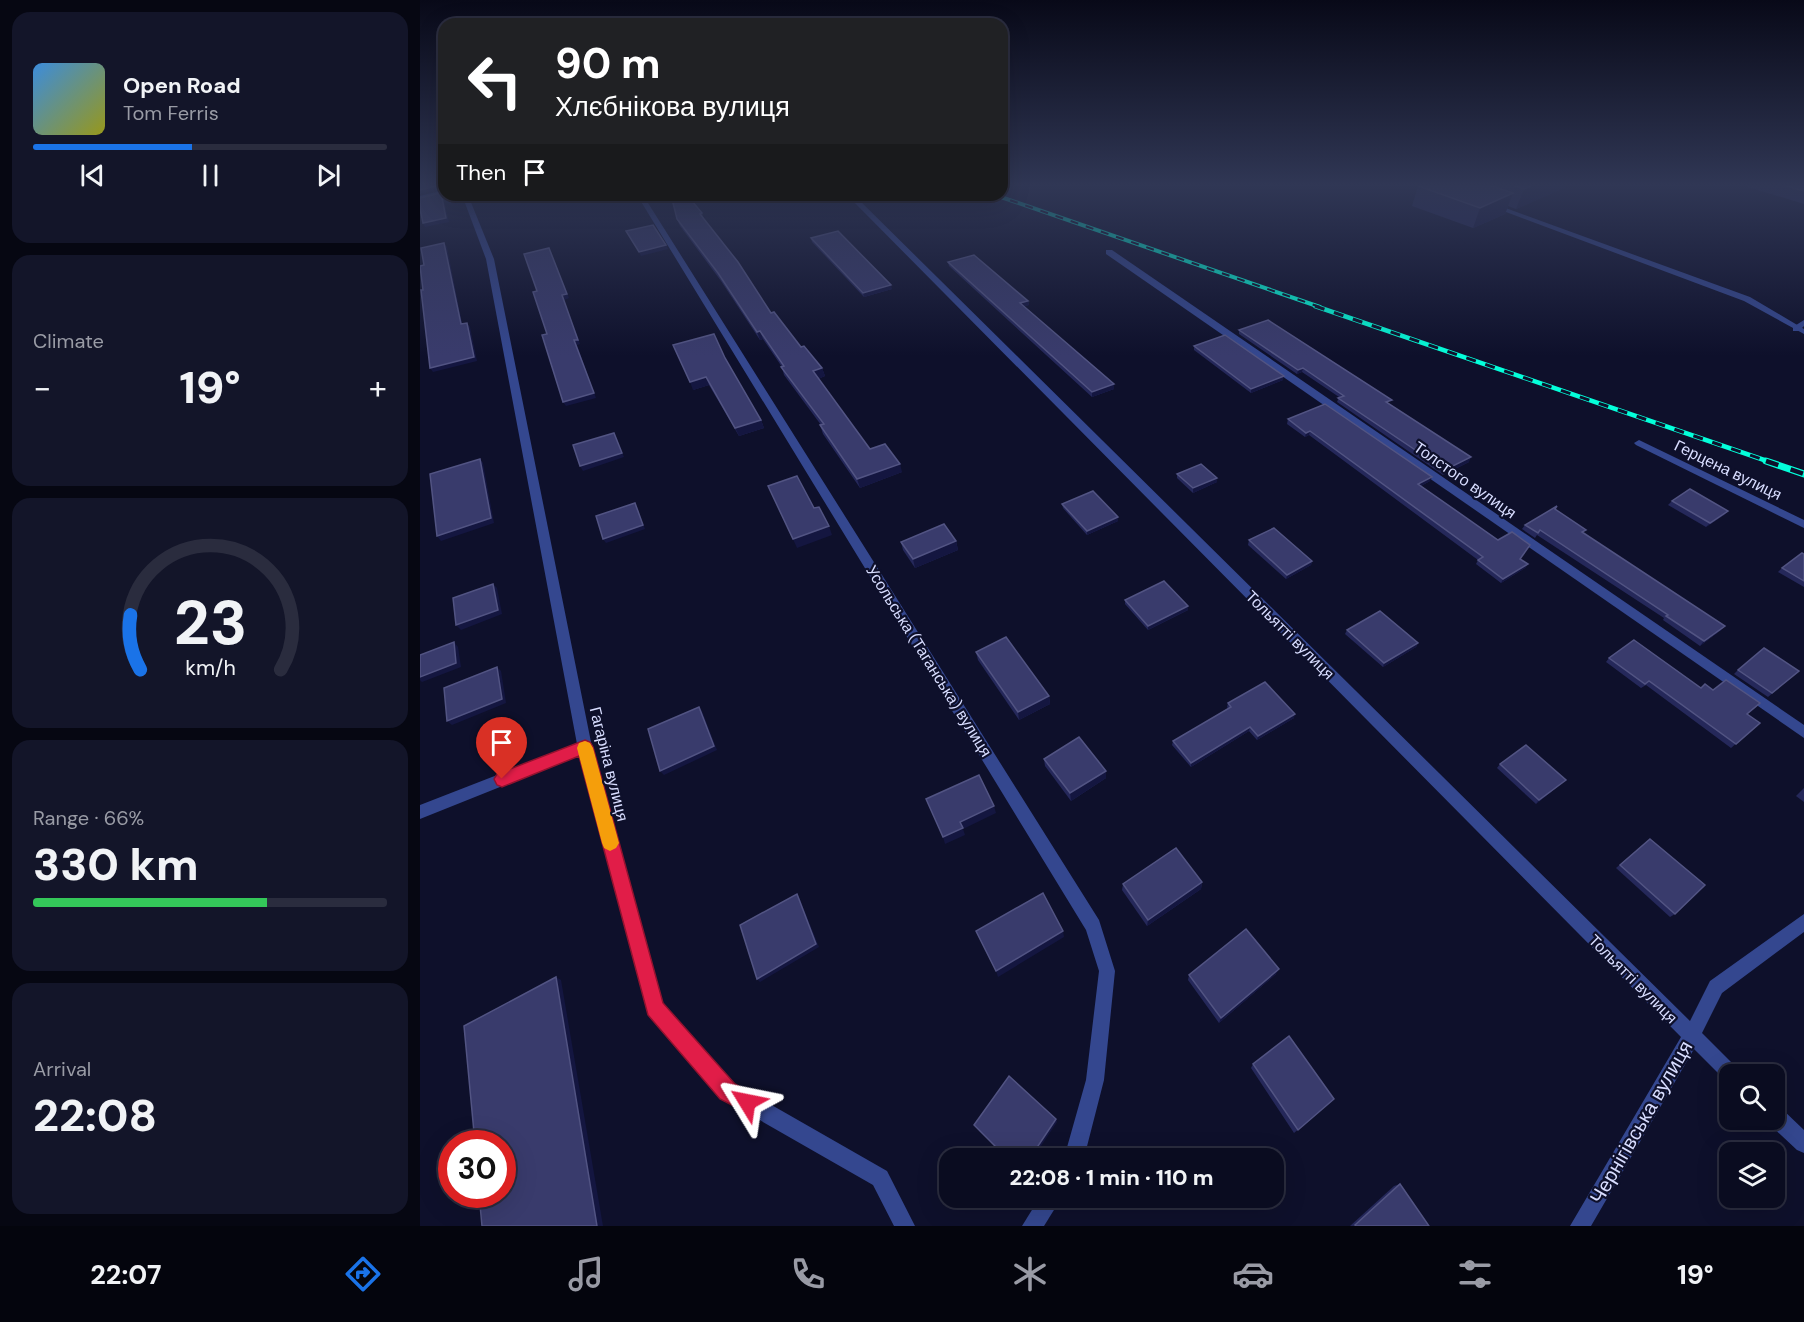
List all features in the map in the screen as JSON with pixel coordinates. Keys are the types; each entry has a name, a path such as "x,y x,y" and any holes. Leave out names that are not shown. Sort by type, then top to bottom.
{"street":[{"name":"Гагаріна вулиця","path":"483,241 490,260 585,747 655,1008 728,1092 880,1178 905,1226"},
{"name":"Усольська (Таганська) вулиця","path":"669,241 1093,926 1107,971 1095,1080 1077,1148"},
{"name":"Тольятті вулиця","path":"896,241 1720,1064"},
{"path":"1591,241 1747,299 1804,332"},
{"name":"Толстого вулиця","path":"1109,252 1804,732"},
{"name":"Герцена вулиця","path":"1639,443 1804,524"},
{"path":"420,812 585,747"},
{"name":"Чернігівська вулиця","path":"1580,1226 1691,1037 1716,987 1804,922"},
{"path":"1785,1125 1804,1143"},
{"path":"1032,1226 1044,1208"}],"lane":[{"path":"1796,328 1804,322"}],"building":[{"path":"632,241 664,241 666,245 639,252"},
{"path":"694,241 722,241 771,313 774,312 801,347 804,346 822,368 813,371 870,449 885,444 900,464 857,479 820,425 824,424 781,367 784,366 760,331 757,332"},
{"path":"814,241 848,241 891,285 863,293"},
{"path":"444,243 461,324 467,323 474,357 430,368 421,290 423,290 420,266 424,265 421,248"},
{"path":"549,248 567,294 562,295 578,340 574,340 594,393 563,402 542,335 547,334 533,292 537,291 524,254"},
{"path":"974,255 1028,301 1020,303 1114,384 1092,392 948,262"},
{"path":"1268,320 1392,400 1386,402 1471,457 1445,470 1338,398 1344,396 1303,368 1298,370 1239,330"},
{"path":"714,334 725,358 761,420 735,428 706,377 690,382 673,345"},
{"path":"1225,335 1284,376 1251,389 1194,346"},
{"path":"1325,404 1432,477 1418,484 1498,540 1512,532 1530,545 1520,559 1528,564 1503,579 1478,560 1483,557 1310,431 1306,433 1288,419"},
{"path":"614,433 622,453 580,466 573,445"},
{"path":"480,459 491,518 437,536 430,474"},
{"path":"1201,464 1217,478 1193,488 1177,474"},
{"path":"797,476 814,508 819,507 829,526 793,539 768,486"},
{"path":"1690,489 1728,511 1710,523 1672,501"},
{"path":"1093,491 1118,517 1087,531 1062,504"},
{"path":"635,503 643,525 603,539 596,516"},
{"path":"1557,506 1555,509 1586,530 1582,532 1725,626 1704,641 1540,530 1538,533 1525,525"},
{"path":"944,524 956,541 913,559 901,542"},
{"path":"1274,528 1312,561 1287,575 1249,540"},
{"path":"1802,553 1804,554 1804,581 1782,568"},
{"path":"1164,581 1188,606 1148,626 1125,600"},
{"path":"493,584 498,610 456,625 453,598"},
{"path":"1380,611 1418,643 1384,663 1347,630"},
{"path":"1006,637 1049,696 1018,712 976,652"},
{"path":"1634,640 1701,688 1705,684 1713,690 1726,680 1760,703 1747,714 1760,723 1736,744 1649,681 1645,684 1609,658"},
{"path":"454,642 456,663 420,677 420,655"},
{"path":"1764,648 1799,671 1772,693 1738,670"},
{"path":"497,667 502,699 447,721 444,688"},
{"path":"1265,682 1295,714 1258,736 1250,727 1191,763 1173,741 1231,707 1228,703"},
{"path":"699,707 714,746 660,771 648,729"},
{"path":"1079,737 1106,771 1070,793 1044,759"},
{"path":"1526,745 1566,780 1539,800 1500,764"},
{"path":"979,775 994,806 960,822 963,828 943,837 926,799"},
{"path":"1650,839 1705,885 1675,914 1620,865"},
{"path":"1176,848 1202,882 1148,920 1123,884"},
{"path":"1043,893 1063,931 996,971 976,931"},
{"path":"797,894 816,944 757,979 740,925"},
{"path":"1246,929 1279,969 1221,1018 1189,975"},
{"path":"556,977 597,1226 482,1226 480,1208 516,1208 516,1130 474,1130 464,1026"},
{"path":"1289,1036 1334,1099 1298,1130 1253,1064"},
{"path":"1009,1076 1056,1119 1037,1148 997,1148 974,1125"},
{"path":"1400,1184 1429,1226 1355,1225"}],"railway":[{"path":"1129,241 1320,307"},
{"path":"1315,306 1770,462"},
{"path":"1766,461 1804,474"}],"slow traffic":[{"path":"585,748 610,843"}],"route":[{"path":"502,779 585,747 655,1008 728,1092 747,1102"}]}
